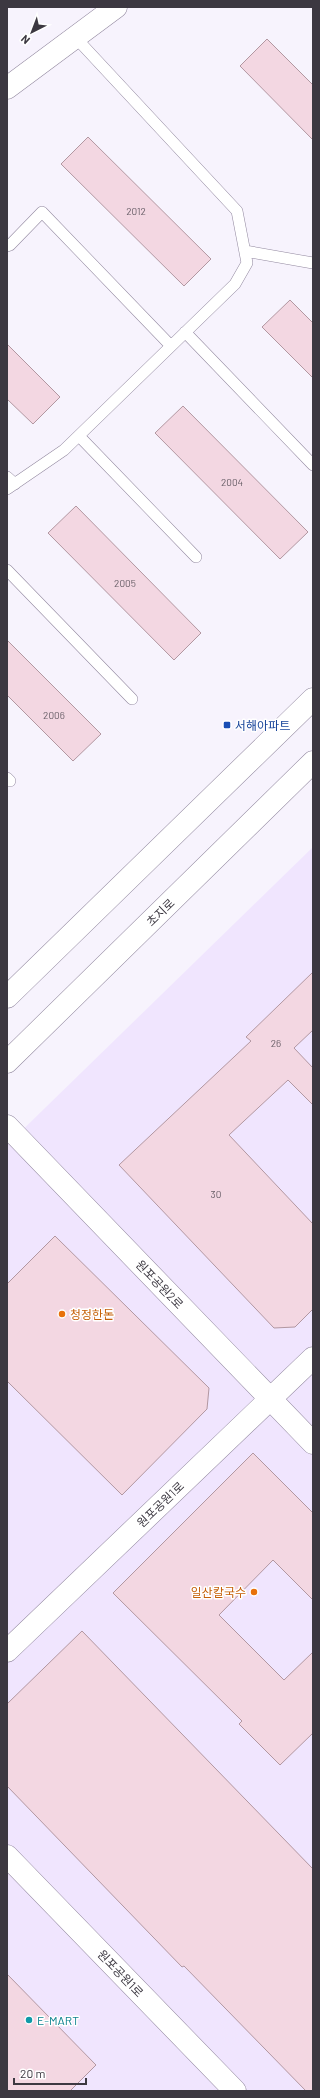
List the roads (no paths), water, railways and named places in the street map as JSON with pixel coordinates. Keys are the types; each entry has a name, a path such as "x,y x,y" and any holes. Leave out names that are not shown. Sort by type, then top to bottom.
{"street":[{"path":"7,88 116,7"},
{"path":"7,997 313,699"},
{"name":"초지로","path":"7,1062 313,762"},
{"name":"원포공원2로","path":"7,1126 313,1443"},
{"name":"원포공원1로","path":"7,1651 313,1358"},
{"name":"원포공원1로","path":"7,1856 235,2091"}],"lane":[{"path":"10,483 64,450 234,284 247,263 237,211 76,38"},
{"path":"7,246 10,245 42,212 171,346"},
{"path":"245,251 313,263"},
{"path":"185,332 313,465"},
{"path":"79,436 196,557"},
{"path":"7,570 132,699"}],"place":[{"name":"서해아파트","path":"227,725"},
{"name":"청정한돈","path":"62,1314"},
{"name":"일산칼국수","path":"254,1592"},
{"name":"E-MART","path":"29,2020"}]}
